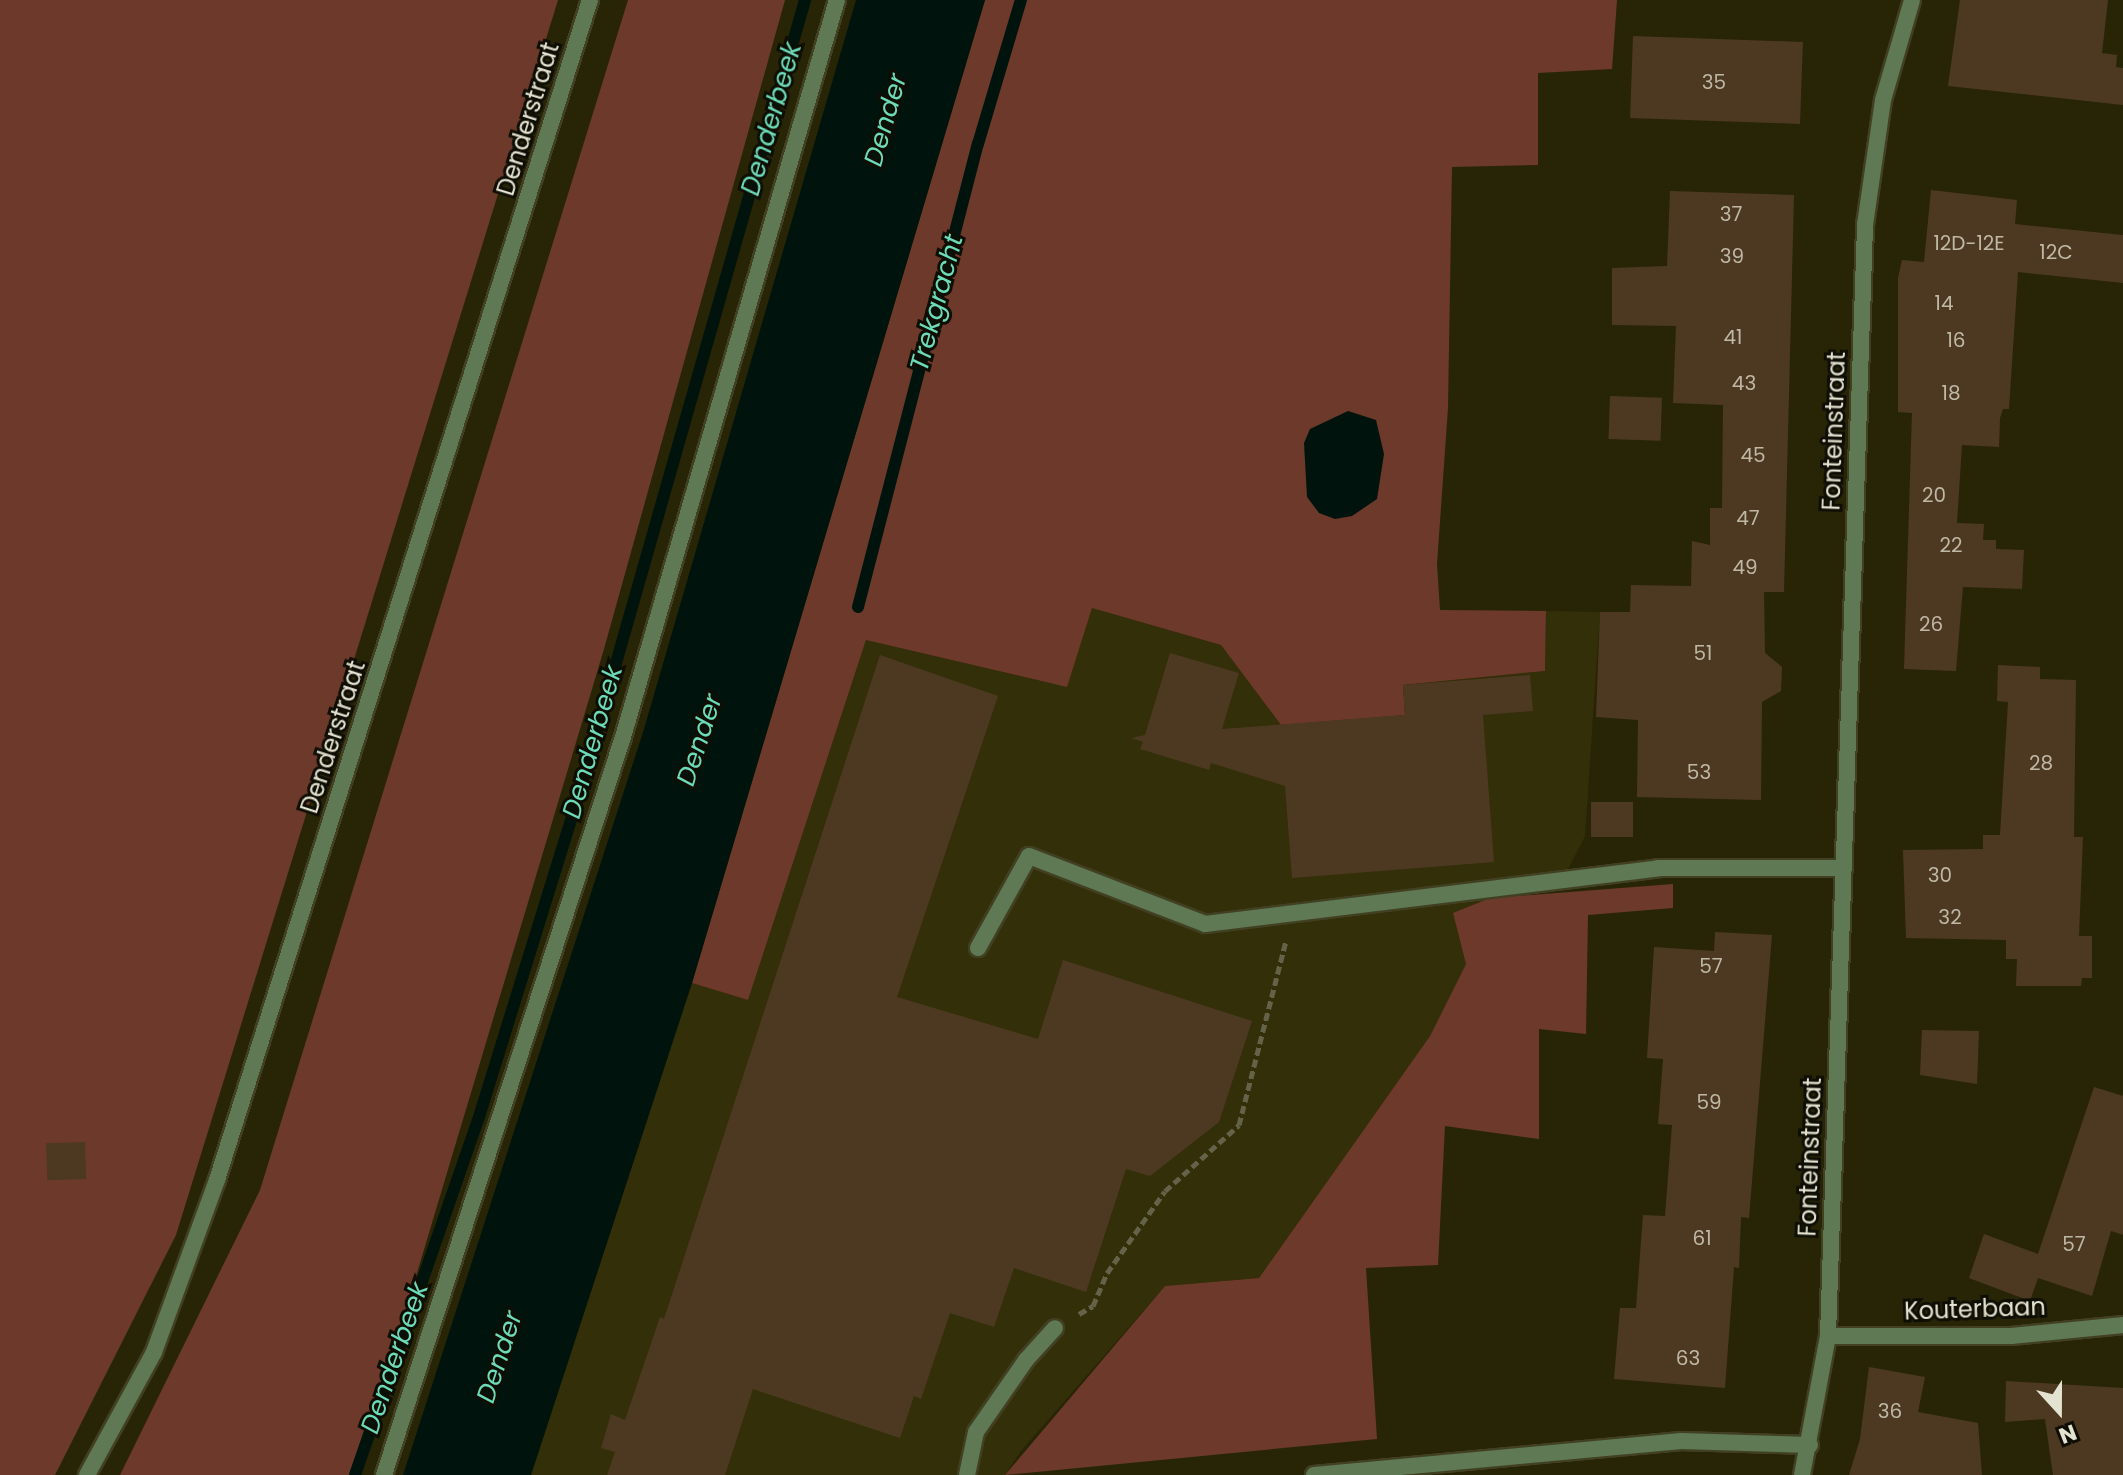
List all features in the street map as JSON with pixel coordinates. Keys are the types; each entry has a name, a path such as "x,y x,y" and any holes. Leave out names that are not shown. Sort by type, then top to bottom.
{"street":[{"name":"Denderstraat","path":"87,1475 154,1352 217,1180 590,0"},
{"path":"384,1475 623,737 837,0"},
{"name":"Fonteinstraat","path":"1802,1475 1828,1336 1865,225 1883,100 1912,0"},
{"path":"978,948 1029,856 1205,924 1658,868 1844,868"},
{"name":"Kouterbaan","path":"1828,1336 2011,1336 2123,1325"},
{"path":"967,1475 976,1432 1026,1360 1055,1328"},
{"path":"1314,1475 1681,1441 1810,1445"}],"path":[{"path":"1055,1328 1093,1306 1107,1273 1165,1191 1239,1125 1293,913"}],"shaded area":[{"path":"0,0 558,0 176,1235 55,1475 0,1475"},
{"path":"628,0 785,0 604,649 405,1313 349,1475 120,1475 260,1190"},
{"path":"985,0 1617,0 1612,69 1538,73 1538,165 1452,167 1448,408 1437,564 1440,610 1546,611 1545,671 1403,685 1405,715 1281,725 1221,645 1092,608 1067,687 866,640 748,1000 692,983"},
{"path":"1092,608 1221,645 1281,725 1405,714 1403,685 1545,671 1546,611 1600,612 1585,836 1557,891 1490,898 1466,964 1430,1036 1259,1278 1165,1286 1021,1451 1005,1475 531,1475 692,983 748,1000 866,640 1054,684"},
{"path":"1673,884 1673,908 1588,915 1586,1034 1539,1029 1539,1139 1445,1126 1438,1265 1366,1268 1377,1439 1005,1475 1165,1286 1259,1278 1430,1036 1466,964 1453,913 1490,898"}],"water":[{"name":"Dender","path":"856,0 985,0 692,983 531,1475 403,1475 644,729"},
{"path":"1348,411 1376,420 1384,454 1377,499 1352,516 1335,519 1319,513 1307,497 1304,443 1310,429"}],"building":[{"path":"1960,0 2108,0 2102,53 2117,55 2116,67 2123,68 2123,105 1948,86"},
{"path":"1633,36 1803,42 1800,124 1630,118"},
{"path":"1931,190 2017,200 2015,224 2123,235 2123,283 2018,272 2009,409 2003,409 2000,418 1999,447 1962,445 1957,523 1984,524 1983,540 1996,540 1996,549 2024,550 2022,589 1963,587 1956,671 1904,669 1912,413 1898,412 1898,278 1902,260 1924,262"},
{"path":"1670,191 1794,195 1784,592 1764,592 1765,653 1782,667 1781,691 1762,702 1761,800 1637,797 1638,720 1596,717 1600,612 1630,612 1631,585 1691,586 1692,541 1710,545 1710,508 1722,508 1723,405 1673,403 1676,326 1612,325 1612,268 1667,266"},
{"path":"1610,396 1662,398 1660,441 1608,439"},
{"path":"1170,653 1239,673 1222,729 1405,715 1403,685 1530,675 1533,711 1483,715 1494,862 1292,878 1285,786 1211,763 1209,770 1140,749 1143,742 1131,738 1145,735"},
{"path":"880,655 998,696 897,997 1038,1039 1063,960 1252,1021 1219,1122 1150,1176 1126,1169 1086,1292 1014,1268 994,1327 950,1313 921,1399 914,1396 900,1438 753,1389 725,1475 607,1475 615,1452 601,1448 611,1414 625,1420 660,1317 664,1319"},
{"path":"1998,665 2040,667 2040,679 2076,680 2074,837 2083,837 2079,936 2092,936 2092,978 2082,978 2081,986 2016,986 2017,959 2006,959 2006,940 1906,938 1903,850 1983,849 1983,835 2000,835 2008,702 1997,701"},
{"path":"1591,802 1633,802 1633,837 1591,837"},
{"path":"1715,932 1772,935 1749,1218 1741,1217 1739,1268 1734,1267 1725,1388 1614,1379 1620,1308 1636,1308 1643,1215 1665,1216 1672,1125 1658,1124 1663,1059 1647,1058 1654,947 1714,951"},
{"path":"1922,1030 1979,1031 1977,1084 1920,1075"},
{"path":"2094,1087 2123,1096 2123,1235 2111,1231 2092,1296 2038,1278 2030,1301 1969,1278 1984,1234 2038,1254"},
{"path":"85,1142 86,1179 47,1180 46,1143"},
{"path":"1869,1367 1925,1377 1918,1412 1978,1423 1982,1475 1849,1475 1860,1439"},
{"path":"2006,1381 2123,1388 2123,1475 2053,1475 2045,1419 2005,1422"}],"waterway":[{"name":"Denderbeek","path":"355,1475 479,1117 579,793 805,0"},
{"name":"Trekgracht","path":"858,607 978,144 1021,0"}]}
